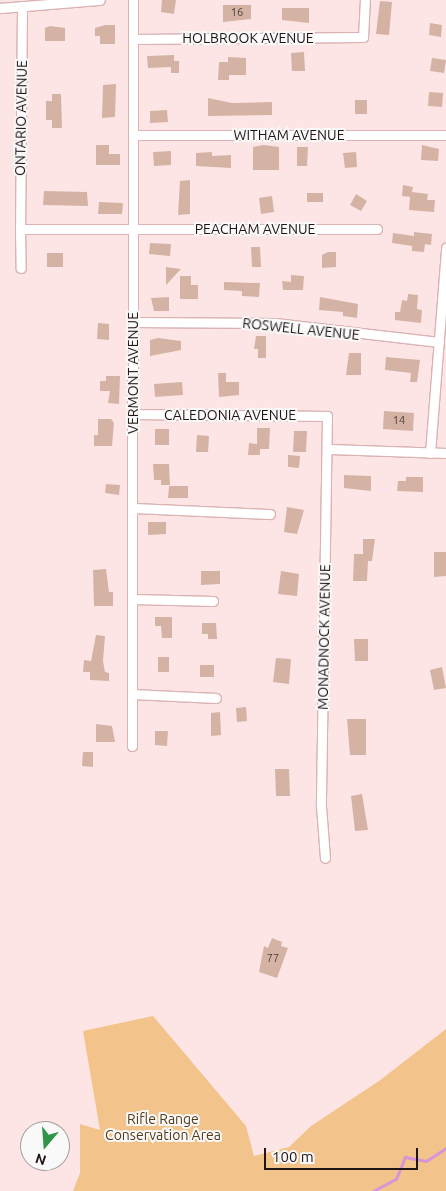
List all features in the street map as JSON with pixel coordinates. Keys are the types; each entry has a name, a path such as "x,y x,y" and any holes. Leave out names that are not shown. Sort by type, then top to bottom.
{"street":[{"path":"0,8 100,0"},
{"name":"VERMONT AVENUE","path":"132,746 133,0"},
{"name":"HOLBROOK AVENUE","path":"133,39 363,37 365,0"},
{"name":"ONTARIO AVENUE","path":"20,268 22,6"},
{"name":"WITHAM AVENUE","path":"133,135 446,134"},
{"path":"20,229 133,229"},
{"name":"PEACHAM AVENUE","path":"133,229 377,229"},
{"path":"430,453 446,248"},
{"name":"ROSWELL AVENUE","path":"133,322 275,324 439,342"},
{"name":"CALEDONIA AVENUE","path":"133,414 327,416"},
{"name":"MONADNOCK AVENUE","path":"325,858 321,806 327,416"},
{"path":"327,449 446,454"},
{"path":"133,508 270,514"},
{"path":"132,599 214,601"},
{"path":"132,694 216,698"}],"green space":[{"name":"Rifle Range Conservation Area","path":"153,1016 246,1126 254,1156 289,1147 311,1126 379,1081 446,1029 446,1191 73,1191 80,1173 80,1124 100,1130 83,1031"}],"building":[{"path":"162,0 176,0 174,14 161,12"},
{"path":"380,1 392,2 389,35 376,34"},
{"path":"223,5 251,5 251,19 223,22"},
{"path":"282,8 309,8 309,23 282,20"},
{"path":"430,23 442,25 441,37 429,35"},
{"path":"115,25 115,44 100,44 100,36 95,36 95,28"},
{"path":"50,26 65,28 65,41 45,41 45,28"},
{"path":"304,52 305,71 292,71 291,53"},
{"path":"174,55 174,61 179,61 179,73 171,73 171,67 148,68 147,56"},
{"path":"228,57 246,58 246,75 229,75 229,80 218,80 219,62 228,62"},
{"path":"432,58 446,60 444,73 430,71"},
{"path":"116,84 115,117 102,118 103,85"},
{"path":"429,92 443,93 442,107 428,106"},
{"path":"52,94 61,94 62,128 52,128 52,120 46,120 46,101 52,101"},
{"path":"208,98 232,103 272,102 272,115 208,116"},
{"path":"355,100 367,100 367,114 355,114"},
{"path":"167,110 168,122 150,123 150,111"},
{"path":"96,145 109,145 109,154 120,154 120,165 96,165"},
{"path":"264,145 279,147 279,170 253,170 253,147"},
{"path":"422,145 439,149 438,161 421,160"},
{"path":"297,147 308,147 307,166 297,166"},
{"path":"171,151 171,165 154,166 153,152"},
{"path":"212,152 212,156 231,155 231,168 196,166 196,153"},
{"path":"356,152 357,167 345,168 343,153"},
{"path":"190,180 190,214 178,215 180,181"},
{"path":"403,185 413,187 412,192 428,194 427,200 435,200 434,212 409,210 410,197 402,196"},
{"path":"44,191 87,192 88,206 43,205"},
{"path":"307,193 323,193 323,202 307,202"},
{"path":"356,194 367,201 361,211 350,205"},
{"path":"272,196 274,212 261,214 259,198"},
{"path":"99,202 123,203 122,214 98,214"},
{"path":"414,232 432,234 431,245 425,244 424,252 412,251 412,246 392,243 393,233 414,236"},
{"path":"150,243 171,244 170,256 149,254"},
{"path":"251,247 260,247 261,267 252,267"},
{"path":"328,252 336,252 336,267 322,268 322,255"},
{"path":"47,253 63,253 63,267 47,267"},
{"path":"166,267 181,269 166,285"},
{"path":"291,275 304,276 303,290 283,290 282,281 291,282"},
{"path":"180,276 191,276 191,285 198,285 198,299 180,299"},
{"path":"224,282 260,283 259,297 242,296 242,291 224,290"},
{"path":"408,294 418,295 417,309 422,310 421,323 395,320 395,312 400,312 402,300 407,301"},
{"path":"169,297 169,311 154,311 151,298"},
{"path":"320,297 358,304 357,318 343,316 343,312 319,310"},
{"path":"98,323 109,324 109,340 97,339"},
{"path":"256,336 266,336 266,358 258,358 258,349 254,349"},
{"path":"158,338 181,341 181,350 150,356 150,340"},
{"path":"349,353 361,353 361,375 346,375"},
{"path":"386,357 420,360 417,382 410,382 411,373 385,370"},
{"path":"218,373 226,373 226,382 239,382 239,395 219,397"},
{"path":"106,376 120,376 119,404 108,403 110,391 100,391 100,381 106,381"},
{"path":"182,382 183,395 155,397 154,384"},
{"path":"384,411 414,413 413,431 383,429"},
{"path":"98,419 111,419 114,423 112,446 94,446 94,435 98,435"},
{"path":"257,428 270,428 269,449 260,449 260,455 248,455 249,443 257,444"},
{"path":"155,429 169,429 169,445 155,445"},
{"path":"294,431 307,431 306,452 293,452"},
{"path":"197,435 209,436 208,452 196,452"},
{"path":"288,455 300,456 299,468 288,467"},
{"path":"153,464 169,464 170,485 161,485 161,480 154,480"},
{"path":"344,475 371,476 371,491 344,488"},
{"path":"406,477 423,477 423,492 397,491 398,481 406,481"},
{"path":"106,484 120,485 119,495 105,493"},
{"path":"169,486 188,486 188,498 168,498"},
{"path":"287,507 304,510 297,534 284,532"},
{"path":"148,522 166,522 166,534 148,535"},
{"path":"363,539 375,539 372,561 368,561 367,581 353,581 354,554 363,554"},
{"path":"434,552 446,552 446,576 434,577"},
{"path":"106,569 109,592 113,592 113,606 94,606 93,570"},
{"path":"201,571 220,571 220,584 201,585"},
{"path":"281,571 299,574 297,596 278,594"},
{"path":"155,617 172,617 172,638 162,638 161,626 155,626"},
{"path":"202,623 216,623 217,639 208,639 208,634 202,634"},
{"path":"96,635 105,636 103,661 105,672 109,673 109,681 90,680 90,672 83,672 84,660 91,661"},
{"path":"354,639 368,639 368,661 355,661"},
{"path":"158,657 169,657 169,672 158,672"},
{"path":"276,658 291,659 289,684 273,682"},
{"path":"200,665 214,665 214,677 200,677"},
{"path":"442,667 446,688 434,690 430,670"},
{"path":"246,707 247,721 237,722 236,708"},
{"path":"220,712 221,735 211,736 211,713"},
{"path":"347,719 366,719 366,755 350,755"},
{"path":"96,724 112,726 115,742 96,742"},
{"path":"155,731 168,731 167,746 155,745"},
{"path":"83,752 93,752 93,767 82,766"},
{"path":"275,769 289,769 290,796 276,796"},
{"path":"362,794 368,830 355,831 351,796"},
{"path":"272,938 282,942 281,946 288,948 277,978 259,972 264,946 268,948"}],"waterway":[{"path":"373,1191 396,1179 405,1157 426,1161 446,1148"}]}
